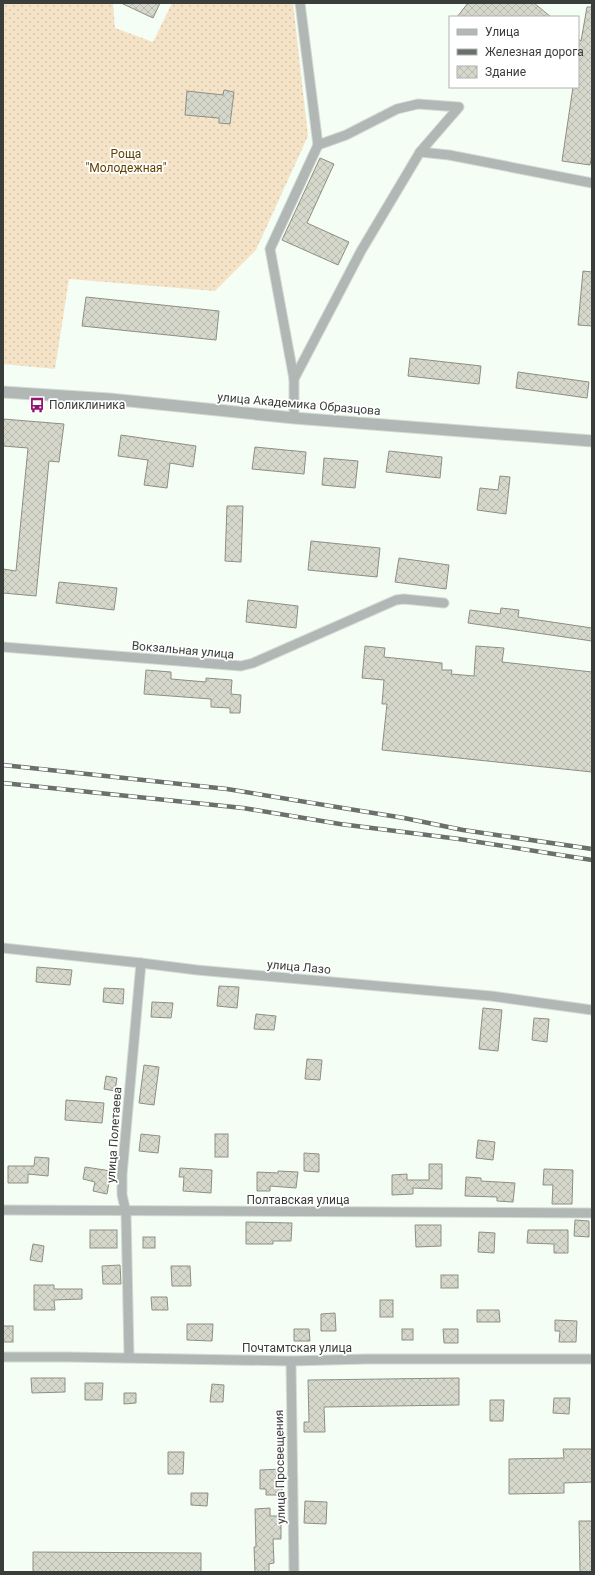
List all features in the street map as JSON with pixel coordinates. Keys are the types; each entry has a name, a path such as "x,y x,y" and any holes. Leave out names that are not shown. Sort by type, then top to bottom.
{"street":[{"path":"294,418 294,379 270,248 318,144 300,3"},
{"path":"294,379 361,251 420,152 459,107 418,104 397,109 346,135 318,144"},
{"path":"420,152 449,155 592,182"},
{"name":"улица Академика Образцова","path":"3,392 110,399 294,418 592,441"},
{"name":"Вокзальная улица","path":"3,647 241,666 253,663 396,600 404,599 444,603"},
{"name":"улица Лазо","path":"3,948 197,970 491,996 592,1010"},
{"name":"улица Полетаева","path":"129,1358 126,1212 122,1195 122,1175 141,963"},
{"name":"Полтавская улица","path":"3,1210 126,1212 592,1213"},
{"name":"Почтамтская улица","path":"3,1357 291,1361 367,1359 592,1359"},
{"name":"улица Просвещения","path":"291,1361 294,1572"}],"green space":[{"name":"Роща \"Молодежная\"","path":"3,3 113,3 115,28 153,42 172,3 293,3 308,136 256,250 215,291 69,279 55,369 3,364"}],"building":[{"path":"121,3 160,3 153,18"},
{"path":"468,3 534,3 550,16 458,16"},
{"path":"587,7 592,7 592,155 590,165 562,161 573,88 579,88 579,40 581,41"},
{"path":"224,90 234,92 230,124 219,123 219,118 185,115 187,91 223,95"},
{"path":"320,158 334,164 307,223 349,242 338,265 282,240"},
{"path":"583,271 592,272 592,326 578,325"},
{"path":"86,297 219,311 216,340 82,326"},
{"path":"410,358 481,366 479,384 408,376"},
{"path":"518,372 589,382 587,398 516,388"},
{"path":"3,419 64,424 59,462 49,461 36,596 3,593 3,569 16,571 28,448 3,446"},
{"path":"121,435 196,446 193,467 170,463 167,488 144,485 148,460 118,456"},
{"path":"255,447 306,452 304,474 252,469"},
{"path":"389,451 442,457 440,478 386,472"},
{"path":"324,458 358,461 355,488 322,485"},
{"path":"500,476 510,477 506,514 477,510 480,488 498,490"},
{"path":"227,506 243,506 241,562 225,561"},
{"path":"311,541 380,548 377,577 308,570"},
{"path":"399,558 449,565 446,589 395,582"},
{"path":"59,582 117,588 114,610 56,603"},
{"path":"248,600 298,606 296,628 246,622"},
{"path":"501,608 519,610 518,617 592,628 592,641 468,623 470,610 500,614"},
{"path":"365,646 385,648 384,657 442,663 442,670 452,670 451,674 474,676 476,646 504,648 502,662 592,672 592,772 382,750 387,704 382,704 384,680 362,678"},
{"path":"146,670 171,672 171,679 206,682 206,678 232,680 231,694 241,695 240,713 230,713 230,708 211,707 211,699 144,694"},
{"path":"37,967 72,970 70,985 36,982"},
{"path":"219,986 239,987 237,1008 217,1006"},
{"path":"104,988 124,989 123,1004 103,1002"},
{"path":"152,1002 173,1003 171,1018 151,1017"},
{"path":"483,1008 502,1010 498,1051 479,1049"},
{"path":"256,1014 276,1016 274,1030 254,1029"},
{"path":"534,1018 549,1019 547,1042 532,1040"},
{"path":"307,1059 322,1060 320,1080 305,1079"},
{"path":"144,1065 159,1067 154,1105 139,1103"},
{"path":"106,1076 117,1078 115,1091 104,1089"},
{"path":"66,1100 104,1103 102,1123 65,1120"},
{"path":"141,1134 160,1136 158,1153 139,1151"},
{"path":"215,1134 228,1134 228,1157 215,1157"},
{"path":"478,1140 495,1142 493,1160 476,1158"},
{"path":"304,1153 319,1154 319,1172 304,1171"},
{"path":"35,1157 49,1158 48,1176 28,1174 28,1183 8,1183 8,1166 34,1166"},
{"path":"429,1164 442,1164 442,1189 413,1188 413,1194 392,1195 392,1175 407,1174 407,1180 429,1180"},
{"path":"85,1167 111,1171 107,1194 93,1191 95,1182 83,1179"},
{"path":"180,1168 212,1170 211,1193 183,1191 184,1177 179,1177"},
{"path":"544,1169 573,1170 572,1204 552,1204 553,1185 543,1185"},
{"path":"278,1171 298,1172 296,1188 270,1186 270,1191 257,1191 257,1172 278,1173"},
{"path":"466,1177 481,1178 481,1181 515,1183 513,1202 497,1201 497,1197 465,1196"},
{"path":"575,1220 589,1221 589,1237 574,1236"},
{"path":"246,1222 292,1223 291,1241 273,1241 273,1244 246,1244"},
{"path":"415,1225 441,1225 441,1246 416,1247"},
{"path":"90,1230 117,1230 117,1248 90,1248"},
{"path":"528,1230 568,1230 568,1253 554,1253 554,1244 527,1243"},
{"path":"479,1232 495,1233 494,1253 478,1252"},
{"path":"143,1237 155,1237 155,1248 143,1248"},
{"path":"33,1244 44,1246 42,1262 30,1260"},
{"path":"120,1265 121,1284 103,1284 102,1266"},
{"path":"171,1266 190,1266 191,1286 172,1286"},
{"path":"441,1275 458,1275 458,1288 441,1288"},
{"path":"34,1285 54,1285 54,1289 82,1289 82,1299 54,1300 55,1310 34,1310"},
{"path":"151,1297 167,1297 168,1310 152,1310"},
{"path":"380,1300 393,1300 393,1317 380,1317"},
{"path":"477,1310 499,1310 500,1322 477,1322"},
{"path":"335,1313 336,1331 321,1331 321,1314"},
{"path":"555,1320 577,1321 576,1342 559,1342 560,1331 555,1331"},
{"path":"187,1324 213,1324 212,1341 187,1340"},
{"path":"3,1326 13,1326 13,1342 3,1342"},
{"path":"294,1329 309,1329 310,1341 294,1341"},
{"path":"402,1329 413,1329 413,1340 402,1340"},
{"path":"443,1329 458,1329 458,1343 444,1343"},
{"path":"31,1378 65,1378 65,1392 32,1393"},
{"path":"459,1378 459,1405 324,1407 325,1432 304,1432 304,1422 309,1422 308,1380"},
{"path":"85,1383 103,1383 102,1400 85,1400"},
{"path":"212,1384 224,1385 223,1402 210,1402"},
{"path":"124,1393 136,1393 136,1403 124,1404"},
{"path":"554,1398 570,1398 569,1414 553,1413"},
{"path":"490,1400 504,1400 503,1421 490,1421"},
{"path":"563,1449 592,1449 592,1482 564,1483 564,1493 509,1494 509,1459 564,1458"},
{"path":"168,1452 184,1452 183,1474 168,1474"},
{"path":"282,1469 282,1495 266,1495 266,1489 260,1489 260,1470"},
{"path":"191,1493 208,1493 207,1506 191,1505"},
{"path":"305,1501 327,1502 326,1524 304,1523"},
{"path":"270,1508 270,1516 281,1516 281,1539 273,1539 274,1563 269,1564 269,1572 255,1572 255,1509"},
{"path":"579,1521 592,1521 592,1572 580,1572"},
{"path":"33,1552 201,1553 201,1572 33,1572"}],"railway":[{"path":"3,765 227,789 404,818 463,830 592,849"},
{"path":"3,783 243,808 340,824 459,839 592,860"}],"place":[{"name":"Поликлиника","path":"37,405"}]}
